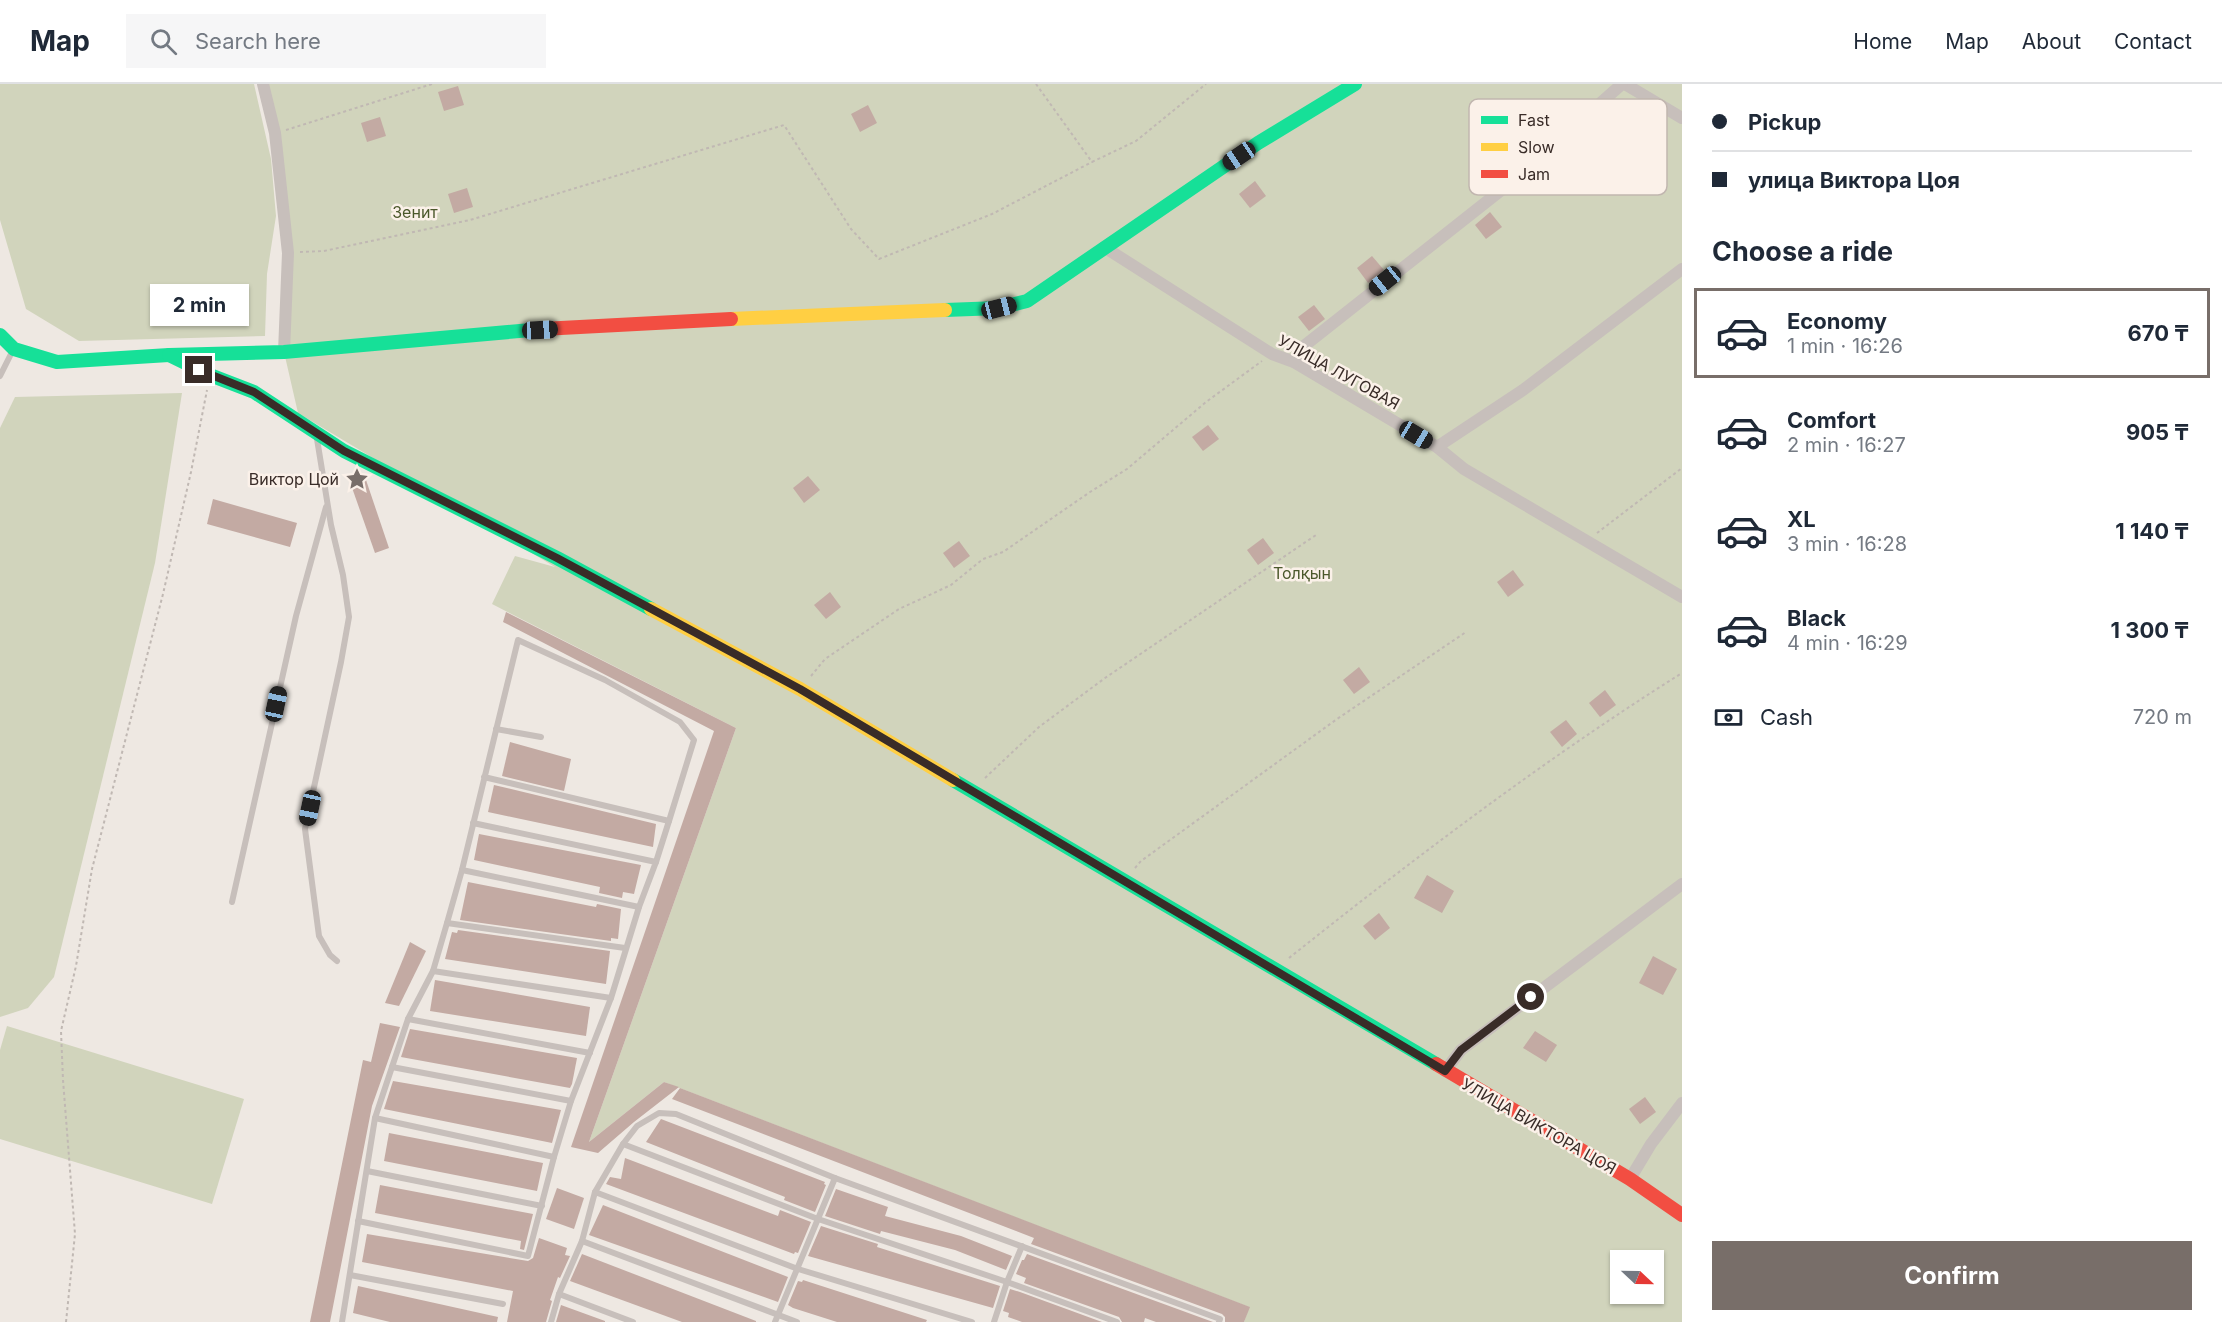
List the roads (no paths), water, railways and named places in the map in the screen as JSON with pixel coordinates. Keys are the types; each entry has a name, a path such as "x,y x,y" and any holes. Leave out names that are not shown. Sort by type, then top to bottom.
{"street":[{"path":"264,84 275,133 288,253 284,352"},
{"path":"0,334 14,349 57,362 169,355 284,352 495,332 765,317 999,308 1027,300 1258,143 1355,84"},
{"path":"1606,99 1623,84 1649,99"},
{"path":"1667,109 1682,118"},
{"path":"1294,362 1304,346 1495,195"},
{"name":"УЛИЦА ЛУГОВАЯ","path":"1104,247 1272,354 1294,362 1437,447 1464,469 1682,597"},
{"path":"1437,447 1523,390 1682,269"},
{"name":"УЛИЦА ВИКТОРА ЦОЯ","path":"169,355 210,375 254,392 344,451 557,558 800,689 1630,1179 1682,1215"},
{"path":"1445,1071 1461,1050 1682,884"},
{"path":"1630,1179 1651,1144 1682,1103"}],"lane":[{"path":"0,376 14,349"},
{"path":"316,433 349,617 305,829 319,936 330,956 337,961"},
{"path":"232,902 296,616 327,503"},
{"path":"342,1322 358,1221 367,1171 375,1118 408,1019 432,970 447,923 518,640 604,680 680,722 694,740 656,862 625,948 611,998 571,1101 528,1257 358,1221"},
{"path":"496,729 541,737"},
{"path":"484,777 669,821"},
{"path":"473,823 656,862"},
{"path":"462,870 639,907"},
{"path":"447,923 625,948"},
{"path":"432,970 611,998"},
{"path":"408,1019 590,1053"},
{"path":"392,1067 571,1101"},
{"path":"551,1322 559,1294 582,1241 595,1192 622,1144 637,1126 659,1113 676,1114 835,1178 1220,1319 1219,1322"},
{"path":"375,1118 554,1157"},
{"path":"622,1144 818,1219 1007,1282 1116,1322"},
{"path":"367,1171 542,1206"},
{"path":"776,1319 835,1178"},
{"path":"595,1192 798,1269 972,1322"},
{"path":"582,1241 776,1319 796,1322"},
{"path":"994,1322 1022,1246"},
{"path":"350,1275 503,1304"},
{"path":"559,1294 633,1322"}],"place":[{"name":"Виктор Цой","path":"357,479"}],"park label":[{"name":"Зенит","path":"415,212"},
{"name":"Толқын","path":"1302,573"}]}
